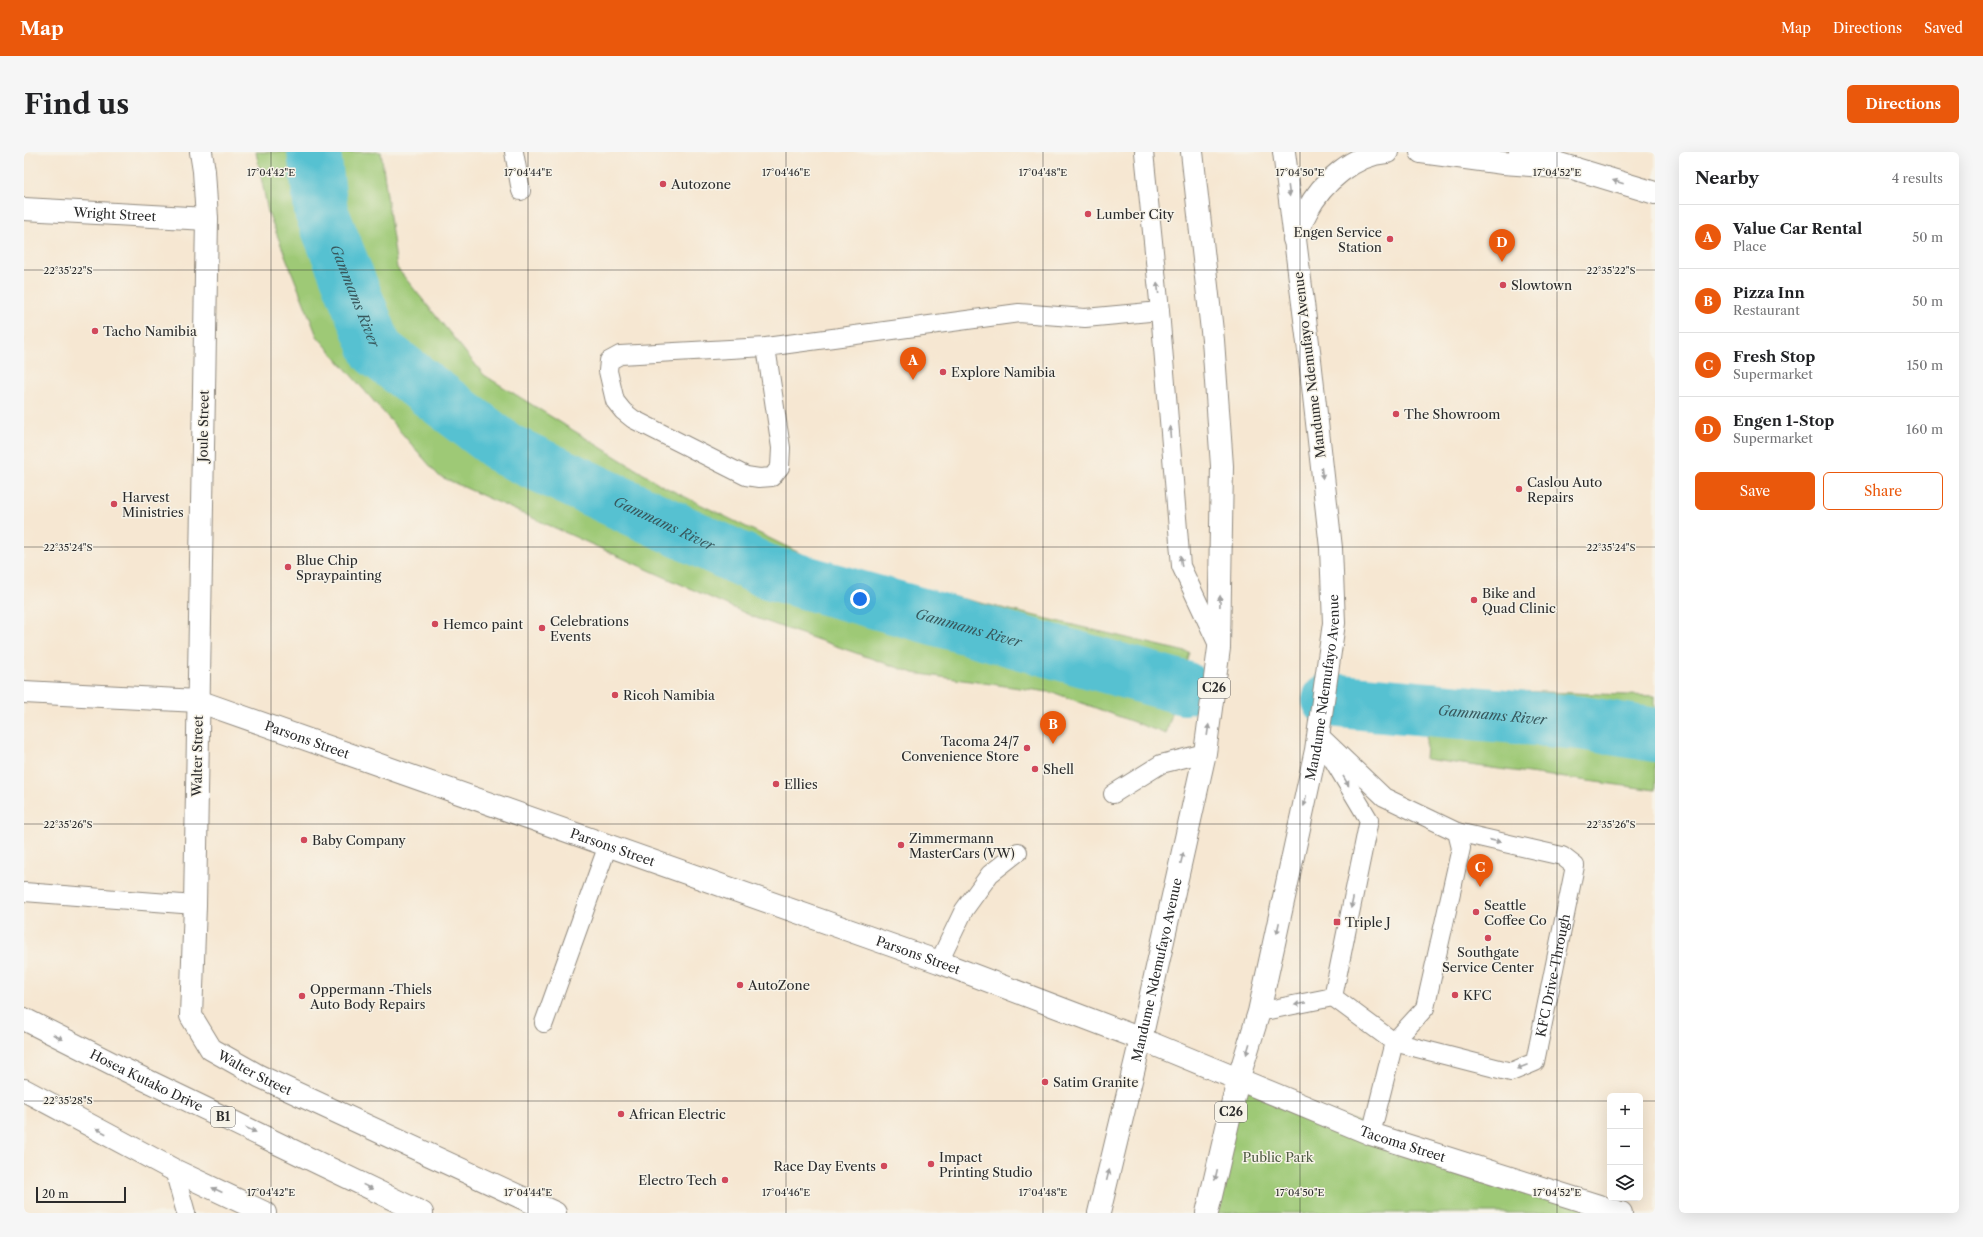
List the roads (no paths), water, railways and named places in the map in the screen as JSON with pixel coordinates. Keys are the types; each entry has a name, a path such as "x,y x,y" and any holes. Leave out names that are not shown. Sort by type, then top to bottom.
{"street":[{"name":"Joule Street","path":"198,701 207,219 204,171 201,152"},
{"name":"Mandume Ndemufayo Avenue","path":"1099,1213 1141,1039 1205,753 1219,648 1222,466 1213,340 1192,152"},
{"name":"Mandume Ndemufayo Avenue","path":"1207,1213 1238,1080 1259,1012 1319,735 1334,623 1331,556 1309,351 1284,152"},
{"path":"1294,239 1308,209 1326,185 1350,164 1375,153 1388,152"},
{"path":"1421,152 1503,163 1574,168"},
{"path":"1520,152 1655,193"},
{"name":"Wright Street","path":"24,209 207,219"},
{"name":"Parsons Street","path":"24,692 198,701 939,962 1141,1039 1190,1060"},
{"name":"Walter Street","path":"198,701 192,1016 211,1049 259,1076 555,1213"},
{"name":"Hosea Kutako Drive","path":"24,1018 121,1068 422,1213"},
{"name":"Tacoma Street","path":"1190,1060 1371,1134 1621,1213"},
{"path":"24,1090 174,1170 265,1213"}],"lane":[{"path":"514,152 521,191"},
{"path":"1144,152 1160,311 1181,566 1219,648"},
{"path":"766,347 781,448 780,467 772,477 759,478 746,476 633,418 614,401 608,371 609,361 620,355 766,347 1019,313 1085,318 1160,311"},
{"path":"1319,735 1384,797 1457,832 1461,848 1425,1008 1394,1042 1371,1134"},
{"path":"1319,735 1368,820 1333,997"},
{"path":"1112,794 1161,764 1205,753"},
{"name":"KFC Drive-Through","path":"1394,1042 1511,1072 1535,1062 1575,866 1562,856 1457,832"},
{"path":"544,1023 608,845"},
{"path":"939,962 964,910 990,874 1018,852"},
{"path":"24,892 195,904"},
{"path":"1259,1012 1333,997 1394,1042"},
{"path":"174,1170 186,1213"}],"waterway":[{"name":"Gammams River","path":"314,152 321,211 377,351 507,450 768,572 1184,688"},
{"name":"Gammams River","path":"1329,700 1581,723 1655,735"}],"place":[{"name":"Autozone","path":"663,184"},
{"name":"Lumber City","path":"1088,214"},
{"name":"Engen Service Station","path":"1390,239"},
{"name":"Engen 1-Stop","path":"1502,262"},
{"name":"Slowtown","path":"1503,285"},
{"name":"Tacho Namibia","path":"95,331"},
{"name":"Explore Namibia","path":"943,372"},
{"name":"Value Car Rental","path":"913,380"},
{"name":"The Showroom","path":"1396,414"},
{"name":"Caslou Auto Repairs","path":"1519,489"},
{"name":"Harvest Ministries","path":"114,504"},
{"name":"Blue Chip Spraypainting","path":"288,567"},
{"name":"Bike and Quad Clinic","path":"1474,600"},
{"name":"Hemco paint","path":"435,624"},
{"name":"Celebrations Events","path":"542,628"},
{"name":"Ricoh Namibia","path":"615,695"},
{"name":"Pizza Inn","path":"1053,744"},
{"name":"Tacoma 24/7 Convenience Store","path":"1027,748"},
{"name":"Shell","path":"1035,769"},
{"name":"Ellies","path":"776,784"},
{"name":"Baby Company","path":"304,840"},
{"name":"Zimmermann MasterCars (VW)","path":"901,845"},
{"name":"Fresh Stop","path":"1480,887"},
{"name":"Seattle Coffee Co","path":"1476,912"},
{"name":"Triple J","path":"1337,922"},
{"name":"Southgate Service Center","path":"1488,938"},
{"name":"AutoZone","path":"740,985"},
{"name":"KFC","path":"1455,995"},
{"name":"Oppermann -Thiels Auto Body Repairs","path":"302,996"},
{"name":"Satim Granite","path":"1045,1082"},
{"name":"African Electric","path":"621,1114"},
{"name":"Impact Printing Studio","path":"931,1164"},
{"name":"Race Day Events","path":"884,1166"},
{"name":"Electro Tech","path":"725,1180"}],"park label":[{"name":"Public Park","path":"1278,1157"}]}
